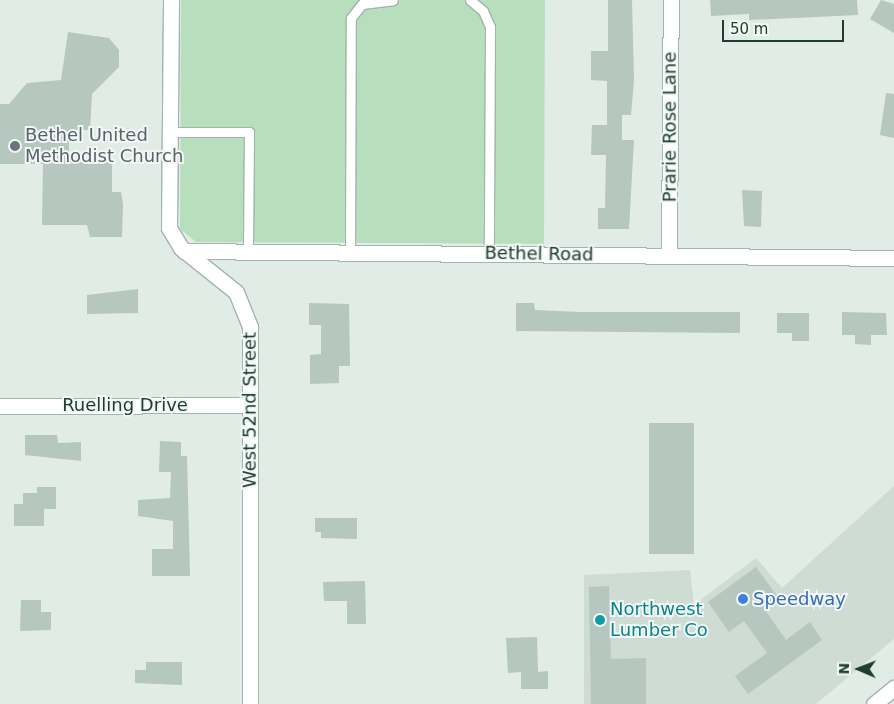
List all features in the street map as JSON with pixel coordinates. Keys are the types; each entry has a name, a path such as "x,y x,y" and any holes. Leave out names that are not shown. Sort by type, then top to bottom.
{"street":[{"name":"West 52nd Street","path":"171,0 169,228 184,251 228,283 246,310 250,405 250,704"},
{"name":"Prarie Rose Lane","path":"670,255 671,0"},
{"name":"Bethel Road","path":"184,251 894,258"},
{"name":"Ruelling Drive","path":"0,406 250,405"},
{"path":"874,704 894,688"}],"lane":[{"path":"350,252 351,18 362,4 393,0"},
{"path":"470,0 482,11 490,27 489,253"},
{"path":"170,132 248,132 248,251"}],"shaded area":[{"path":"894,486 894,639 816,704 584,704 584,575 690,570 694,605 756,558 782,588"}],"green space":[{"path":"181,0 545,0 544,244 196,242 180,229"}],"building":[{"path":"608,0 632,0 634,81 631,115 622,115 622,140 634,140 629,229 598,229 598,208 605,208 606,155 591,155 592,125 607,125 607,81 591,80 591,51 608,51"},
{"path":"710,0 857,0 858,15 749,20 749,14 711,16"},
{"path":"881,0 894,4 894,33 870,19"},
{"name":"Bethel United Methodist Church","path":"68,32 109,38 119,50 119,67 92,94 90,130 69,130 69,162 112,162 112,192 121,192 123,204 122,237 90,237 87,225 42,225 43,164 0,164 0,104 9,104 27,83 61,80"},
{"path":"886,93 894,94 894,138 880,135"},
{"path":"742,190 762,191 761,227 744,226"},
{"path":"138,289 138,313 87,314 87,295"},
{"path":"309,303 349,304 350,366 339,366 339,383 310,384 310,355 321,354 321,325 309,325"},
{"path":"516,303 534,303 535,310 580,312 740,312 740,333 516,331"},
{"path":"842,312 886,313 887,335 871,335 871,345 855,344 855,335 842,335"},
{"path":"777,313 809,313 809,341 792,341 792,333 777,333"},
{"path":"649,423 694,423 694,554 649,554"},
{"path":"25,435 57,435 58,443 81,442 81,461 25,455"},
{"path":"160,441 181,442 181,456 187,456 190,576 152,576 152,549 173,549 173,521 138,516 138,500 170,498 171,472 159,472"},
{"path":"37,487 56,487 56,509 44,509 44,526 14,526 14,504 23,504 23,493 37,493"},
{"path":"315,518 357,518 357,539 321,538 321,532 315,532"},
{"path":"756,567 778,597 763,607 786,640 810,622 822,640 748,694 735,676 767,653 744,621 729,632 708,602"},
{"path":"365,581 366,624 347,624 347,601 324,601 323,582"},
{"name":"Northwest Lumber Co","path":"609,586 611,659 646,658 646,704 591,704 589,587"},
{"path":"21,600 41,600 41,612 51,612 51,630 20,631"},
{"path":"537,637 538,672 548,671 548,689 521,689 521,672 508,673 506,638"},
{"path":"146,662 182,662 182,685 135,683 135,670 146,670"}],"place":[{"name":"Bethel United Methodist Church","path":"15,146"},
{"name":"Speedway","path":"743,599"},
{"name":"Northwest Lumber Co","path":"600,620"}]}
